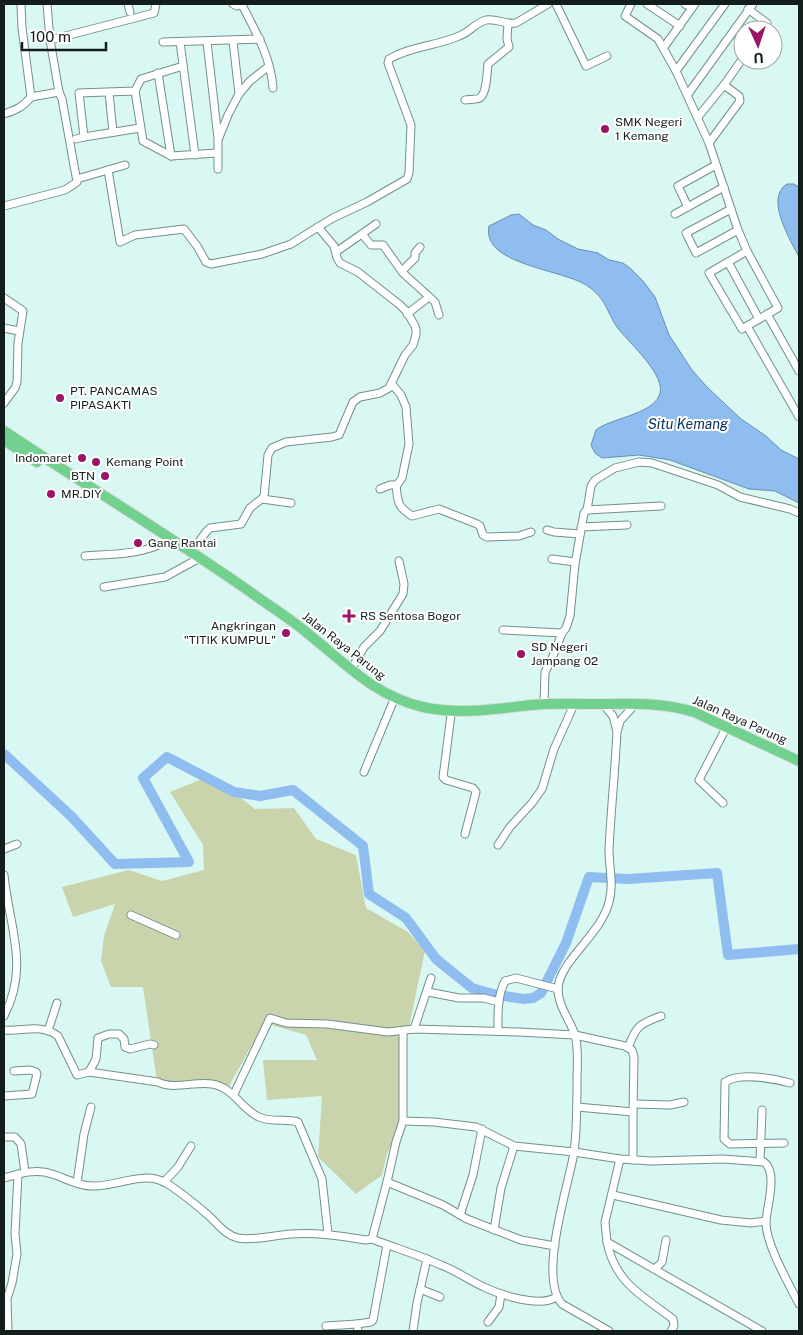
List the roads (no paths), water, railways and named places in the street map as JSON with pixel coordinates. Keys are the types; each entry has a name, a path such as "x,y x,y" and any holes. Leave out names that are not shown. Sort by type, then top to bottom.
{"highway":[{"name":"Jalan Raya Parung","path":"4,431 194,555 305,631 375,694 393,702 424,712 465,716 544,709 631,708 677,711 693,716 799,766"},
{"name":"Jalan Raya Parung","path":"4,440 165,542 194,555"},
{"name":"Jalan Raya Parung","path":"321,647 378,690 391,697 424,708 465,711 544,704 632,703 680,707 799,761"}],"street":[{"path":"21,4 22,28 31,97"},
{"path":"4,206 65,190 75,184 77,179 50,40 47,4"},
{"path":"128,4 130,12"},
{"path":"50,40 154,13 156,4"},
{"path":"232,4 237,6 242,4 260,39 272,70 273,88"},
{"path":"108,170 120,242 135,235 184,229 206,262 211,264 262,254 291,244 318,227 407,179 410,173 411,125 388,63 389,59 412,49 460,36 480,22 488,20 516,23 548,4"},
{"path":"556,4 586,66 607,56"},
{"path":"631,4 625,16 658,39 688,94 709,143 738,230 778,308 742,330 708,273 748,251"},
{"path":"647,4 680,26"},
{"path":"676,71 725,4"},
{"path":"664,47 680,26 691,5"},
{"path":"688,94 751,7 764,20"},
{"path":"465,100 482,97 488,64 509,47 507,39 508,23"},
{"path":"163,42 260,39"},
{"path":"233,41 240,94"},
{"path":"180,42 195,155"},
{"path":"207,42 218,140 218,169"},
{"path":"182,66 141,79 134,91 143,141 171,156 217,153"},
{"path":"218,140 228,115 240,94 250,80 269,66"},
{"path":"698,117 735,70"},
{"path":"158,73 171,156"},
{"path":"709,143 740,101 739,96 724,85"},
{"path":"134,91 79,93 80,138 140,128"},
{"path":"4,114 24,105 31,97 59,92"},
{"path":"109,93 113,132"},
{"path":"77,179 125,165"},
{"path":"688,207 678,186 716,165"},
{"path":"675,214 724,187"},
{"path":"731,209 686,233 696,253 738,230"},
{"path":"336,252 376,224"},
{"path":"104,587 165,577 194,555 210,528 241,524 250,508 266,494 268,455 272,448 286,442 336,437 339,435 352,402 360,397 386,390 392,384 405,355 413,345 416,335 415,326 400,305 358,272 340,263 334,246 318,227"},
{"path":"362,234 371,245 383,245 403,274 435,302 439,315"},
{"path":"402,271 416,258 415,253 420,247"},
{"path":"728,262 759,319"},
{"path":"407,314 429,297"},
{"path":"4,298 23,311 19,331 17,382 4,403"},
{"path":"767,314 799,371"},
{"path":"747,326 799,417"},
{"path":"4,328 19,331"},
{"path":"392,384 402,395 406,407 409,444 402,478 396,486 400,508 412,516 439,509 477,524 480,526 483,535 487,537 519,536 531,532"},
{"path":"544,704 544,672 551,661 570,616 580,530 584,513 587,510 591,486 596,480 615,468 639,462 652,463 718,485 740,496 790,508 799,513"},
{"path":"380,489 390,485 396,486"},
{"path":"262,499 291,503"},
{"path":"587,510 661,506"},
{"path":"547,530 554,532 627,525"},
{"path":"85,556 128,553 157,546 165,542"},
{"path":"552,559 575,562"},
{"path":"351,670 364,647 380,631 403,594 404,584 399,561"},
{"path":"503,630 562,632"},
{"path":"364,772 393,702"},
{"path":"609,1331 562,1304 556,1297 554,1270 557,1223 574,1152 577,1056 575,1035 560,1002 558,989 561,976 596,929 605,915 610,900 609,851 617,732 620,721 631,708"},
{"path":"498,845 510,827 532,804 542,789 554,749 572,709"},
{"path":"607,709 613,716 617,732"},
{"path":"451,715 443,777 446,780 473,788 476,792 465,834"},
{"path":"723,803 699,779 724,732"},
{"path":"4,849 17,844"},
{"path":"4,875 18,962 17,977 10,1005 4,1016"},
{"path":"131,915 176,935"},
{"path":"414,1029 428,992 431,978"},
{"path":"498,1031 499,1002 505,981 510,978 516,978 558,989"},
{"path":"428,992 459,998 484,998 499,1002"},
{"path":"48,1031 57,1002"},
{"path":"628,1048 633,1034 639,1025 661,1016"},
{"path":"234,1094 270,1018 302,1025 327,1024 388,1032 414,1029 575,1035 624,1046 632,1050 634,1057 633,1160"},
{"path":"4,1030 13,1031 34,1028 48,1031 58,1036 77,1075 89,1072 166,1084 199,1082 213,1084 234,1094 261,1118 298,1122 322,1179 328,1234"},
{"path":"372,1239 403,1121 403,1031"},
{"path":"89,1072 96,1059 98,1038 102,1036 119,1034 124,1039 125,1047 130,1049 150,1044 154,1045"},
{"path":"4,1096 28,1096 32,1094 36,1072 30,1070 14,1071"},
{"path":"784,1143 730,1144 726,1142 724,1139 725,1082 730,1079 757,1078 790,1083"},
{"path":"576,1107 634,1108 684,1102"},
{"path":"77,1184 84,1134 91,1107"},
{"path":"760,1161 762,1110"},
{"path":"403,1121 434,1122 482,1129 514,1146 620,1159 760,1161 768,1164 770,1173 766,1221 769,1238 799,1304"},
{"path":"460,1215 473,1175 482,1129"},
{"path":"4,1137 15,1137 21,1144 22,1173 15,1234 17,1254 7,1299 8,1331"},
{"path":"164,1182 178,1167 190,1146"},
{"path":"494,1230 501,1188 514,1146"},
{"path":"620,1159 606,1222 607,1242 611,1259 631,1286 646,1300 673,1319 674,1326 671,1331"},
{"path":"4,1178 22,1173 52,1174 77,1184 96,1186 150,1177 164,1182 194,1203 233,1237 248,1239 290,1234 328,1234 366,1240 372,1239 454,1270 483,1287 500,1294 537,1302 551,1301 556,1297"},
{"path":"387,1182 443,1204 460,1215 494,1230 521,1240 555,1246"},
{"path":"613,1195 720,1220 751,1223 766,1221"},
{"path":"656,1269 662,1262 666,1240"},
{"path":"607,1242 762,1331"},
{"path":"326,1326 358,1328 374,1320 387,1244"},
{"path":"413,1331 427,1259"},
{"path":"420,1289 440,1297"},
{"path":"488,1322 498,1307 500,1294"}],"water":[{"path":"787,184 794,184 799,187 799,257 781,220 779,209 778,199 781,190"},
{"name":"Situ Kemang","path":"519,214 533,225 546,230 558,239 578,249 598,253 609,260 623,263 643,281 655,297 669,335 692,370 741,419 766,436 781,450 799,459 799,503 775,491 749,489 670,460 639,455 602,458 595,453 591,445 596,430 647,408 659,396 658,379 646,360 617,327 599,296 589,287 578,281 527,265 498,250 490,239 489,226 511,215"}],"waterway":[{"path":"4,754 71,816 115,864 189,862 143,778 167,757 234,792 260,796 293,790 363,846 369,894 406,918 436,959 472,988 497,995 524,999 533,998 541,993 566,943 589,877 628,879 717,873 728,955 799,949"}],"place":[{"name":"SMK Negeri 1 Kemang","path":"605,129"},
{"name":"PT. PANCAMAS PIPASAKTI","path":"60,398"},
{"name":"Indomaret","path":"82,458"},
{"name":"Kemang Point","path":"96,462"},
{"name":"BTN","path":"105,476"},
{"name":"MR.DIY","path":"51,494"},
{"name":"Gang Rantai","path":"138,543"},
{"name":"RS Sentosa Bogor","path":"349,616"},
{"name":"Angkringan \"TITIK KUMPUL\"","path":"286,633"},
{"name":"SD Negeri Jampang 02","path":"521,654"}]}
